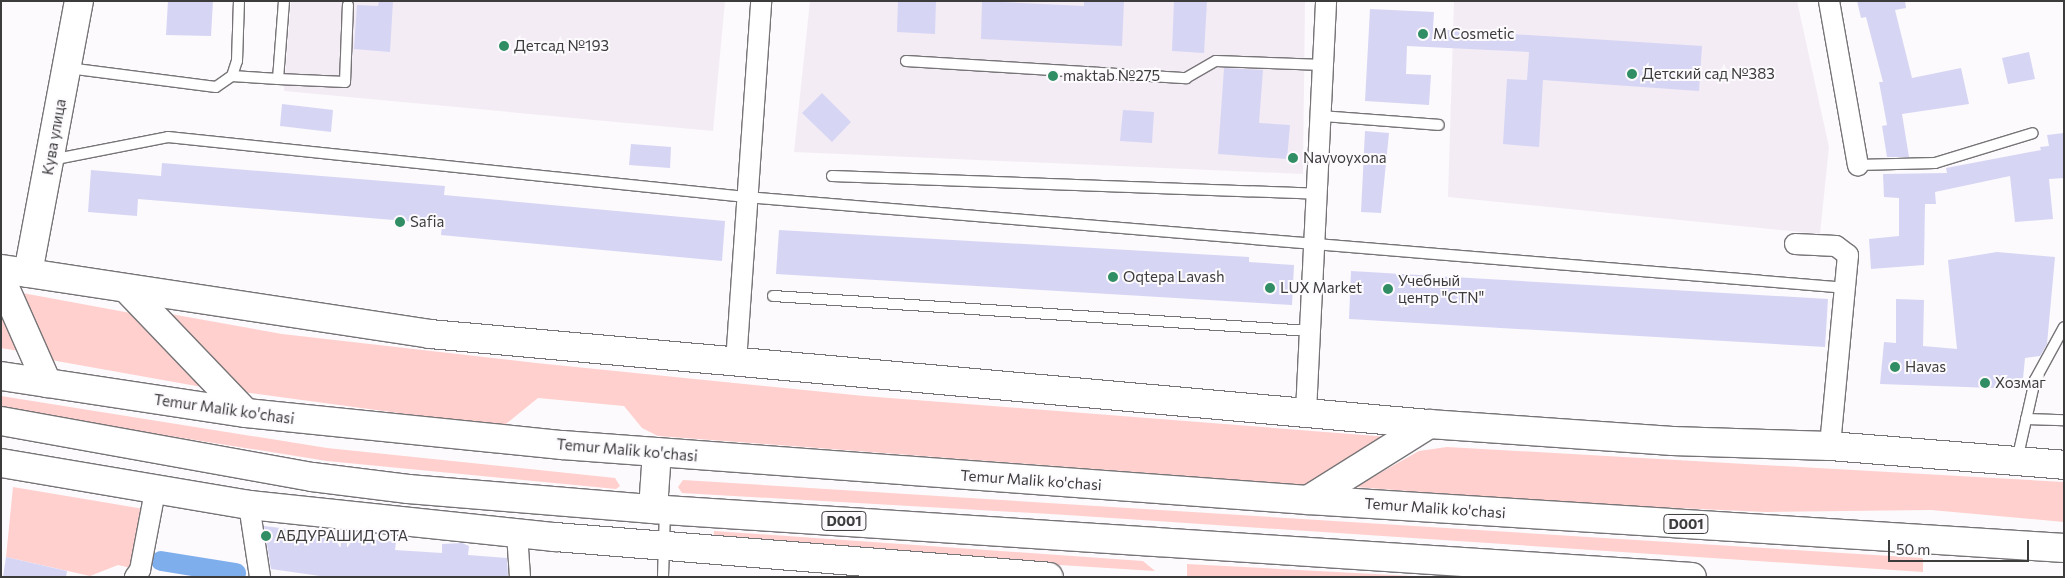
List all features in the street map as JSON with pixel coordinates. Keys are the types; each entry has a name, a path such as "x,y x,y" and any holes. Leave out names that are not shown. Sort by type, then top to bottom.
{"main road":[{"name":"Кува улица","path":"28,273 79,1"},
{"path":"1,268 128,290 430,334 1429,424 1672,441 1830,446 2064,465"},
{"path":"1,279 47,383"},
{"path":"128,290 246,413"},
{"name":"Temur Malik ko'chasi","path":"1,376 246,413 657,452 1308,500 2064,548"},
{"name":"D001","path":"1,421 312,477 408,489 659,509 1692,577"},
{"path":"1308,500 1429,424"},
{"path":"657,452 659,509"},
{"path":"1,463 249,505 517,534 961,573 1048,577"}],"street":[{"path":"736,362 760,1"},
{"path":"1306,412 1316,245 1326,1"},
{"path":"1829,1 1858,165"},
{"path":"1795,244 1843,248 1848,255 1847,288 1830,446"},
{"path":"135,577 140,570 155,490"},
{"path":"249,505 260,577"},
{"path":"517,534 520,577"}],"lane":[{"path":"67,68 216,87 232,76 237,61 240,1"},
{"path":"278,79 284,1"},
{"path":"232,76 345,82 348,5"},
{"path":"906,61 1186,78 1216,61 1324,65"},
{"path":"1322,116 1439,125"},
{"path":"1858,165 1935,163 2034,133"},
{"path":"50,160 168,137 746,197 1847,288"},
{"path":"832,176 1318,194"},
{"path":"773,296 1310,331"},
{"path":"2016,461 2035,380 2064,327"},
{"path":"2026,419 2064,420"},
{"path":"659,509 664,546 663,577"}],"shaded area":[{"name":"Детсад №193","path":"291,1 725,1 713,131 284,91"},
{"name":"maktab №275","path":"810,1 1305,1 1303,174 794,152"},
{"name":"Детский сад №383","path":"1454,1 1797,1 1829,147 1820,234 1448,197"},
{"path":"17,292 136,314 202,387 51,360"},
{"path":"1,308 19,351 1,348"},
{"path":"165,313 282,334 536,363 864,396 1389,437 1307,485 658,436 642,428 624,406 538,398 502,427 235,391"},
{"path":"1,396 327,448 615,478 620,486 616,489 327,461 1,409"},
{"path":"1447,447 2064,482 2064,522 1931,510 1766,512 1568,503 1355,487 1419,451"},
{"path":"683,480 1923,558 1923,572 1067,515 682,493 678,487"},
{"path":"13,487 144,509 131,568 118,565 90,576 6,557"},
{"path":"714,531 1143,561 1155,571 713,543"},
{"path":"1187,564 1431,577 1199,577 1187,576"}],"building":[{"path":"168,1 213,1 211,36 166,35"},
{"path":"379,1 393,1 390,52 354,49 357,5 378,6"},
{"path":"898,1 936,1 935,34 897,32"},
{"path":"982,1 1084,6 1084,1 1124,1 1122,46 981,39"},
{"path":"1174,1 1207,1 1204,53 1172,51"},
{"path":"1857,1 1905,1 1906,8 1895,10 1912,78 1961,68 1969,104 1902,114 1909,157 1887,157 1882,126 1887,125 1879,82 1883,82 1866,17 1861,18"},
{"path":"1370,9 1434,12 1433,29 1702,46 1699,91 1543,80 1539,147 1503,144 1507,79 1527,80 1529,52 1407,46 1406,74 1431,75 1429,105 1365,101"},
{"path":"2029,52 2035,79 2008,84 2002,58"},
{"path":"1224,68 1263,70 1259,123 1290,125 1287,159 1218,154"},
{"path":"822,93 851,122 832,142 802,113"},
{"path":"282,104 333,110 331,132 280,126"},
{"path":"1123,110 1154,112 1152,143 1120,141"},
{"path":"1365,131 1389,133 1381,213 1361,212"},
{"path":"2064,133 2064,178 2049,179 2053,219 2015,222 2010,176 1935,192 1936,204 1925,204 1924,265 1871,269 1869,239 1899,236 1899,198 1884,197 1883,174 1947,173 1946,168 2041,150 2040,147 2049,146 2047,135"},
{"path":"631,144 671,147 670,168 629,165"},
{"path":"162,163 445,186 444,195 725,221 722,261 441,235 442,224 138,199 137,216 88,212 91,170 161,176"},
{"path":"779,230 1249,257 1249,262 1294,265 1292,305 776,274"},
{"path":"1997,252 2055,257 2047,344 2040,356 2025,358 2022,389 1880,384 1884,342 1896,343 1896,299 1924,300 1923,346 1957,349 1948,260"},
{"path":"1351,271 1828,299 1825,347 1349,319"},
{"path":"264,526 396,542 395,550 442,553 442,544 462,543 469,546 468,555 507,558 508,577 327,577 271,569"},
{"path":"6,557 67,571 66,577 3,577"}],"waterway":[{"path":"161,561 236,573"}],"place":[{"name":"M Cosmetic","path":"1423,34"},
{"name":"Детсад №193","path":"504,46"},
{"name":"Детский сад №383","path":"1632,74"},
{"name":"maktab №275","path":"1053,76"},
{"name":"Navvoyxona","path":"1293,158"},
{"name":"Safia","path":"400,222"},
{"name":"Oqtepa Lavash","path":"1113,277"},
{"name":"LUX Market","path":"1270,288"},
{"name":"Учебный центр \"CTN\"","path":"1388,289"},
{"name":"Havas","path":"1895,367"},
{"name":"Хозмаг","path":"1985,383"},
{"name":"АБДУРАШИД ОТА","path":"266,536"}]}
